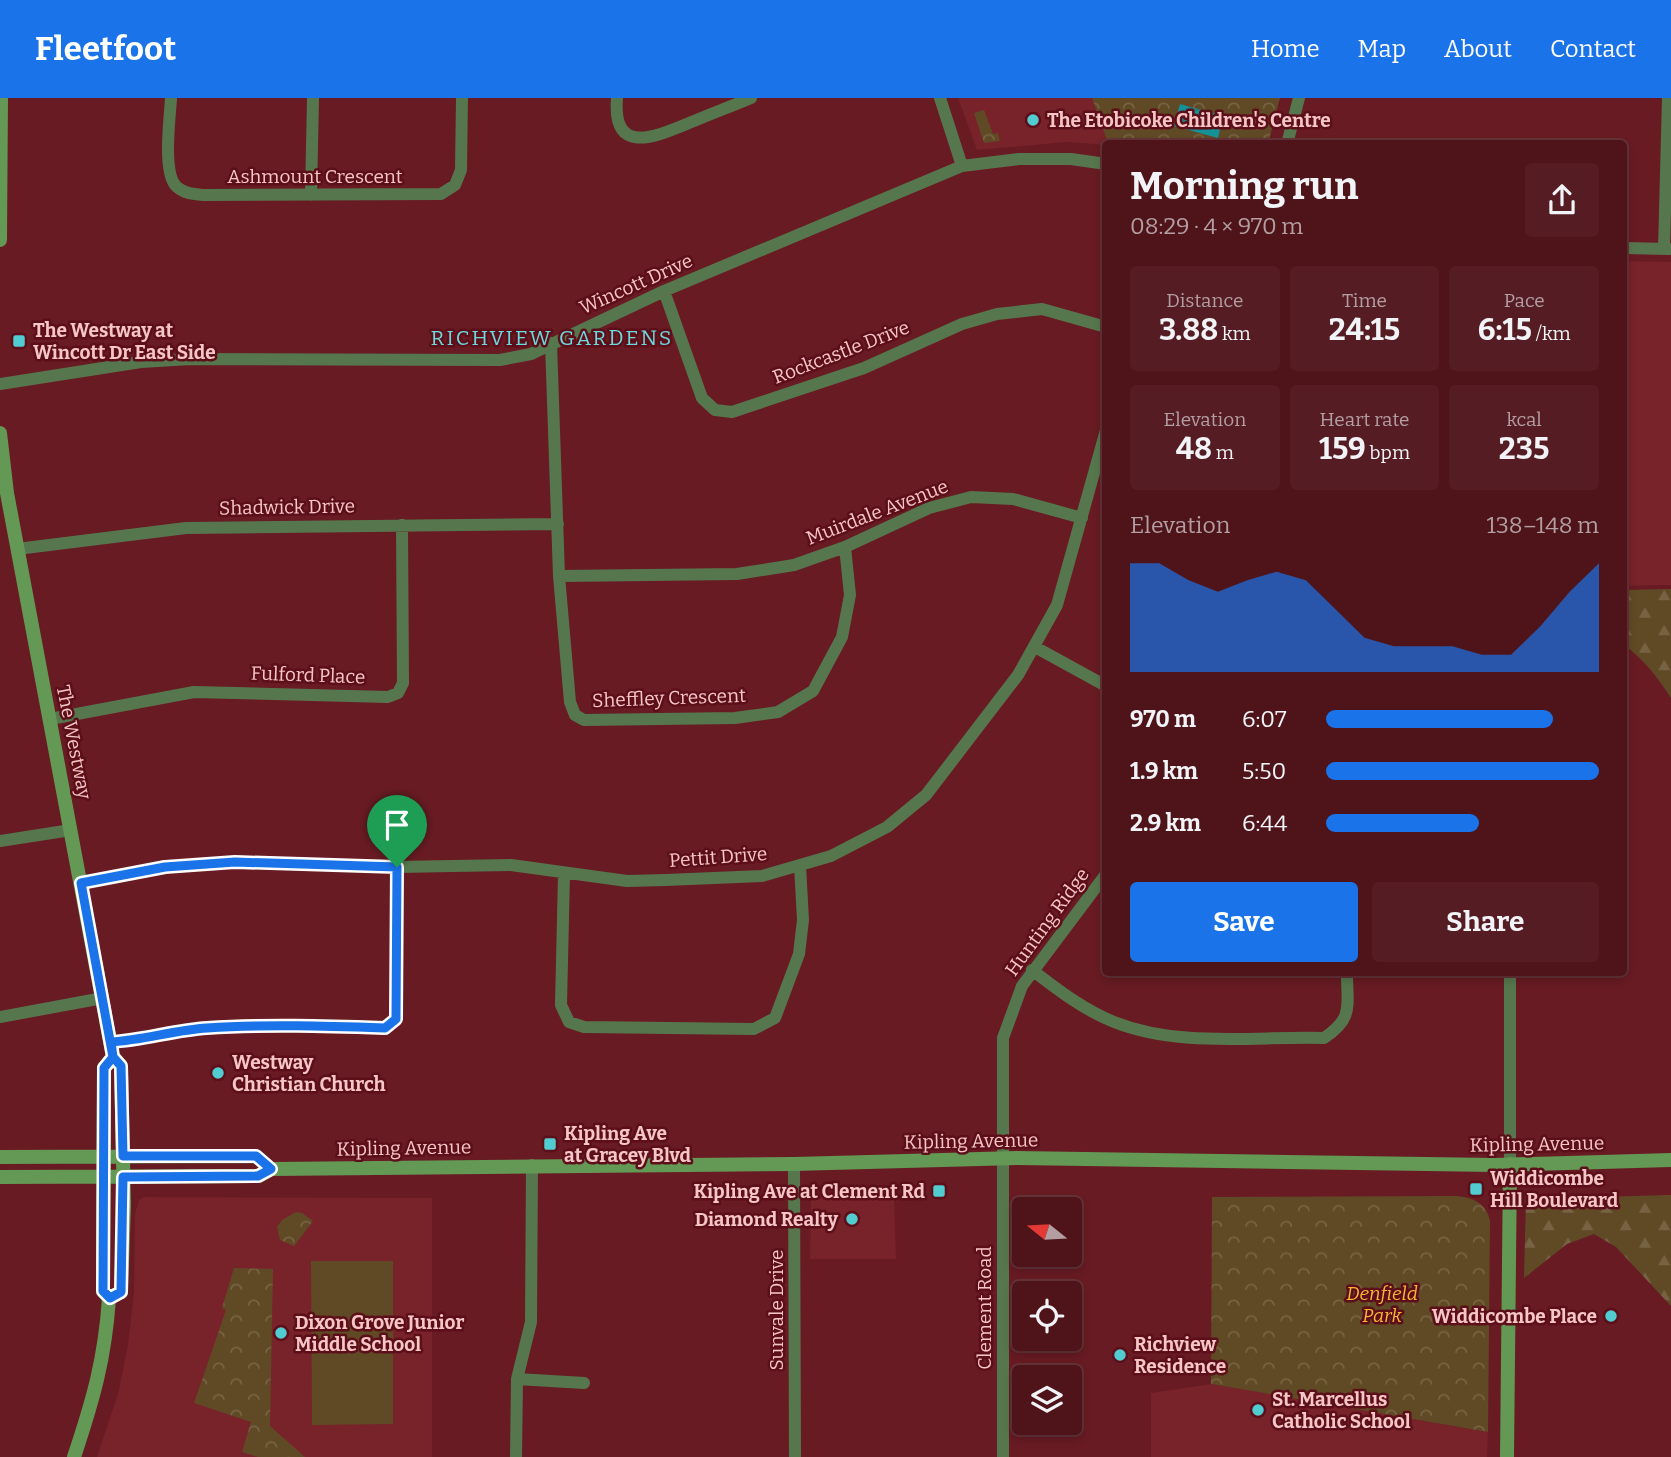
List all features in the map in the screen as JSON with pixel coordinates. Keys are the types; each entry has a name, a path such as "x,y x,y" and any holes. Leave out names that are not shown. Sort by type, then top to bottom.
{"main road":[{"path":"0,240 1,98"},
{"name":"The Westway","path":"0,433 6,493 113,1057 121,1066 121,1292 110,1298"},
{"name":"The Westway","path":"110,1298 103,1291 102,1156 104,1068 113,1057"},
{"name":"Kipling Avenue","path":"0,1157 256,1156 271,1169"},
{"name":"Kipling Avenue","path":"0,1177 258,1176 271,1169 794,1164 1002,1158 1510,1164 1671,1160"},
{"path":"1507,1457 1510,1164"},
{"name":"The Westway","path":"74,1457 100,1376 110,1298"}],"street":[{"name":"Ashmount Crescent","path":"171,98 169,172 175,185 187,193 204,195 441,194 455,185 461,170 462,98"},
{"path":"311,195 313,98"},
{"path":"617,98 616,113 621,129 634,138 654,137 751,98"},
{"path":"940,98 962,166"},
{"path":"1288,140 1299,98"},
{"path":"1627,248 1667,249 1668,98"},
{"name":"Wincott Drive","path":"0,384 141,362 191,359 500,360 531,354 664,291 962,166 1019,159 1072,159 1102,163"},
{"name":"Rockcastle Drive","path":"664,291 702,398 715,410 732,412 864,368 962,324 996,314 1042,309 1102,326"},
{"name":"Sheffley Crescent","path":"551,343 559,576 570,702 575,715 584,720 736,718 778,712 813,691 842,637 850,596 845,547"},
{"name":"Pettit Drive","path":"81,883 165,867 235,862 397,867 511,865 627,881 666,880 762,876 831,856 887,827 926,795 1018,675 1057,605 1102,445"},
{"name":"Muirdale Avenue","path":"559,576 737,574 794,565 845,547 929,508 971,497 1013,499 1082,518"},
{"name":"Shadwick Drive","path":"17,549 186,528 558,524"},
{"name":"Fulford Place","path":"50,719 194,692 388,697 398,692 403,683 402,525"},
{"path":"1035,647 1102,684"},
{"path":"0,841 71,830"},
{"path":"564,874 561,1005 569,1022 584,1027 754,1028 775,1018 799,954 803,920 800,865"},
{"path":"111,1042 137,1041 205,1028 300,1025 385,1028 396,1019 397,867"},
{"name":"Hunting Ridge","path":"1002,1158 1003,1038 1016,999 1032,970 1102,879"},
{"path":"1032,970 1077,1004 1113,1022 1146,1032 1196,1037 1324,1038 1340,1027 1347,1014 1347,976"},
{"path":"1510,976 1510,1164"},
{"path":"0,1017 103,998"},
{"name":"Clement Road","path":"1002,1158 1003,1457"},
{"name":"Sunvale Drive","path":"794,1164 796,1457"},
{"path":"516,1457 517,1379 531,1322 532,1165"},
{"path":"517,1379 584,1382"}],"shaded area":[{"name":"The Etobicoke Children's Centre","path":"958,98 1092,98 1107,140 1102,140 1102,145 1068,142 977,150"},
{"path":"1627,261 1671,262 1671,585 1627,586"},
{"path":"811,1194 894,1195 896,1259 810,1259"},
{"name":"Dixon Grove Junior Middle School","path":"144,1197 432,1198 432,1457 97,1457 118,1394 128,1345 134,1292 135,1213 139,1200"},
{"name":"St. Marcellus Catholic School","path":"1211,1384 1488,1432 1487,1457 1151,1457 1151,1393"}],"green space":[{"path":"1092,98 1280,98 1269,140 1107,140"},
{"path":"984,110 993,134 998,133 1000,141 984,143 974,113"},
{"path":"1671,589 1671,698 1650,669 1627,647 1627,590"},
{"path":"1671,1195 1671,1306 1616,1247 1594,1234 1567,1244 1524,1278 1526,1199"},
{"name":"Denfield Park","path":"1456,1196 1478,1202 1486,1210 1490,1221 1488,1432 1211,1384 1212,1197"},
{"path":"296,1212 313,1221 294,1246 280,1240 277,1227 282,1220"},
{"path":"311,1261 393,1261 393,1424 312,1425"},
{"path":"234,1268 273,1269 270,1426 305,1457 258,1457 242,1452 251,1422 194,1403 226,1310 222,1308"}],"water":[{"path":"1180,104 1223,116 1218,138 1174,126"}],"place":[{"name":"The Etobicoke Children's Centre","path":"1033,120"},
{"name":"The Westway at Wincott Dr East Side","path":"19,341"},
{"name":"Westway Christian Church","path":"218,1073"},
{"name":"Kipling Ave at Gracey Blvd","path":"550,1144"},
{"name":"Widdicombe Hill Boulevard","path":"1476,1189"},
{"name":"Kipling Ave at Clement Rd","path":"939,1191"},
{"name":"Diamond Realty","path":"852,1219"},
{"name":"Widdicombe Place","path":"1611,1316"},
{"name":"Dixon Grove Junior Middle School","path":"281,1333"},
{"name":"Richview Residence","path":"1120,1355"},
{"name":"St. Marcellus Catholic School","path":"1258,1410"}],"district":[{"name":"RICHVIEW GARDENS","path":"552,338"}],"route":[{"path":"397,867 235,862 165,867 81,883 113,1057 121,1066 123,1156 256,1156 271,1169 258,1176 123,1177 121,1292 110,1298 103,1291 102,1127 104,1068 113,1057 111,1042 137,1041 205,1028 300,1025 385,1028 396,1019 397,867"}]}
